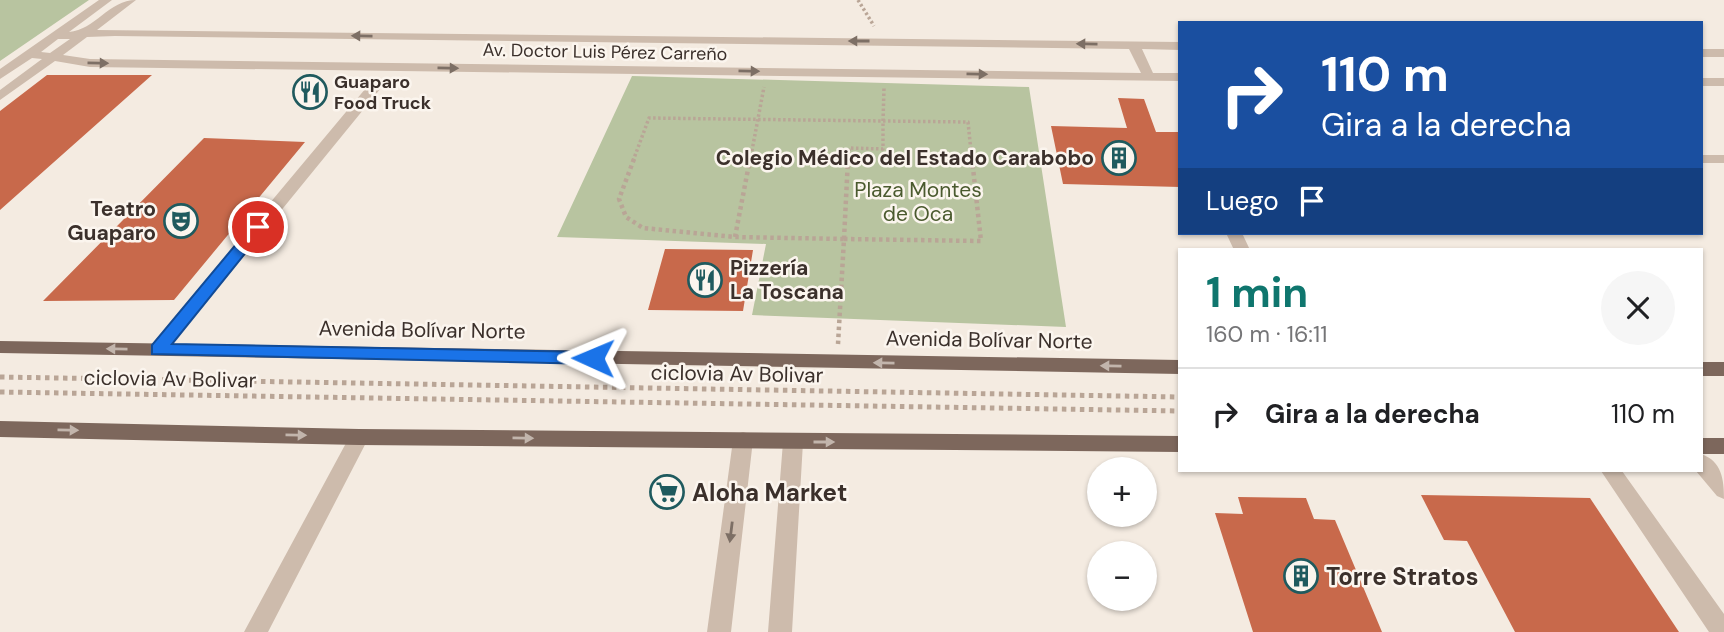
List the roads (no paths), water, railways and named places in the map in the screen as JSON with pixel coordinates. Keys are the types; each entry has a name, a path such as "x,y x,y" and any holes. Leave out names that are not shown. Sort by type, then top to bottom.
{"main road":[{"name":"Avenida Bolívar Norte","path":"0,347 1178,367"},
{"path":"1703,369 1724,369"},
{"path":"0,429 359,437 1178,444"},
{"path":"1703,446 1724,446"}],"street":[{"path":"0,75 106,0"},
{"path":"0,96 130,0"},
{"name":"Av. Doctor Luis Pérez Carreño","path":"56,36 84,34 652,55 768,71 1178,77"},
{"name":"Av. Doctor Luis Pérez Carreño","path":"31,54 90,63 652,55 884,41 1178,46"},
{"path":"1134,46 1149,77"},
{"path":"1703,53 1724,53"},
{"path":"1703,82 1724,82"},
{"path":"158,349 376,85"},
{"path":"1703,159 1724,159"},
{"path":"256,632 359,437"},
{"path":"719,632 743,440"},
{"path":"780,632 793,442"},
{"path":"1703,464 1724,490"},
{"path":"1612,472 1723,632"}],"place":[{"name":"Guaparo Food Truck","path":"310,92"},
{"name":"Colegio Médico del Estado Carabobo","path":"1119,158"},
{"name":"Teatro Guaparo","path":"181,221"},
{"name":"Pizzería La Toscana","path":"705,280"},
{"name":"Aloha Market","path":"667,492"},
{"name":"Torre Stratos","path":"1301,576"}],"park label":[{"name":"Plaza Montes de Oca","path":"918,202"}]}
